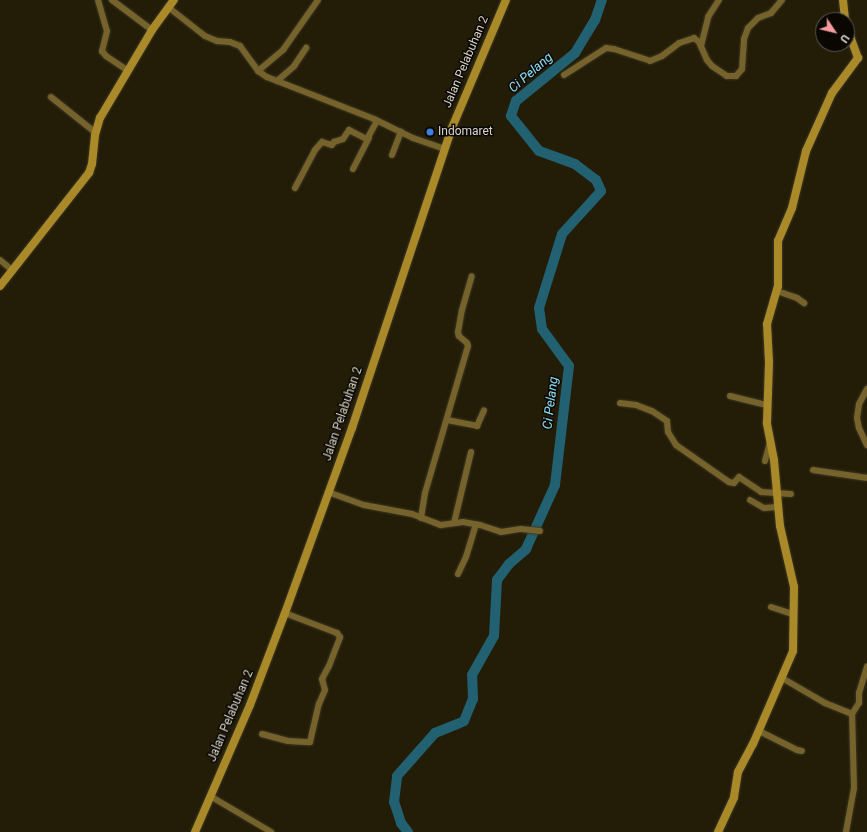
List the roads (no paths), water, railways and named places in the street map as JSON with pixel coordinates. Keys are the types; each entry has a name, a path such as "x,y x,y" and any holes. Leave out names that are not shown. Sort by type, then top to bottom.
{"street":[{"path":"98,0 107,31 102,51 106,56 128,71"},
{"path":"112,0 152,30"},
{"path":"0,286 89,173 100,118 152,30 174,0"},
{"path":"258,71 283,50 318,0"},
{"name":"Jalan Pelabuhan 2","path":"195,832 250,705 285,613 354,421 445,149 476,68 506,0"},
{"path":"701,46 708,17 719,0"},
{"path":"564,75 606,48 614,49 650,61 662,56 684,40 696,39 707,60 712,66 727,76 736,76 742,69 744,39 748,28 758,18 771,14 782,0"},
{"path":"844,0 845,12"},
{"path":"168,7 205,36 217,41 230,42 240,46 248,55 258,71 277,81 445,149"},
{"path":"277,81 294,66 306,48"},
{"path":"718,832 734,797 738,772 759,731 792,651 795,598 794,580 781,534 767,423 769,362 767,324 777,291 778,245 792,208 804,158 829,98 841,79 858,58 855,50"},
{"path":"50,96 96,132"},
{"path":"353,169 377,121"},
{"path":"295,188 322,142 332,145 334,142 343,139 349,130 369,138"},
{"path":"392,155 401,132"},
{"path":"0,260 12,270"},
{"path":"421,518 425,493 468,346 466,342 460,338 458,332 472,276"},
{"path":"777,291 796,298 804,303"},
{"path":"867,388 856,414 859,428 867,445"},
{"path":"730,396 768,405"},
{"path":"620,403 636,405 652,411 668,421 668,432 676,445 729,482 734,483 739,477 761,492 791,494"},
{"path":"447,420 477,426 484,410"},
{"path":"765,461 770,440"},
{"path":"454,523 471,452"},
{"path":"813,470 867,478"},
{"path":"328,492 371,507 409,513 444,525 463,522 476,524 500,532 531,529 540,531"},
{"path":"750,500 764,508 778,507"},
{"path":"458,574 466,557 476,524"},
{"path":"771,607 793,614"},
{"path":"262,734 288,741 310,742 319,704 325,690 322,679 329,666 340,637 337,633 285,613"},
{"path":"846,832 854,788 852,714 859,703 859,693 867,666"},
{"path":"782,678 826,703 852,714"},
{"path":"759,731 796,750 802,751"},
{"path":"210,796 271,832"}],"waterway":[{"name":"Ci Pelang","path":"408,832 401,823 394,802 397,776 435,733 464,721 473,699 472,675 494,636 497,580 509,564 526,549 555,485 569,366 542,329 539,308 562,234 601,191 596,180 575,164 539,151 511,116 516,101 575,53 595,20 602,0"}],"place":[{"name":"Indomaret","path":"430,132"}]}
